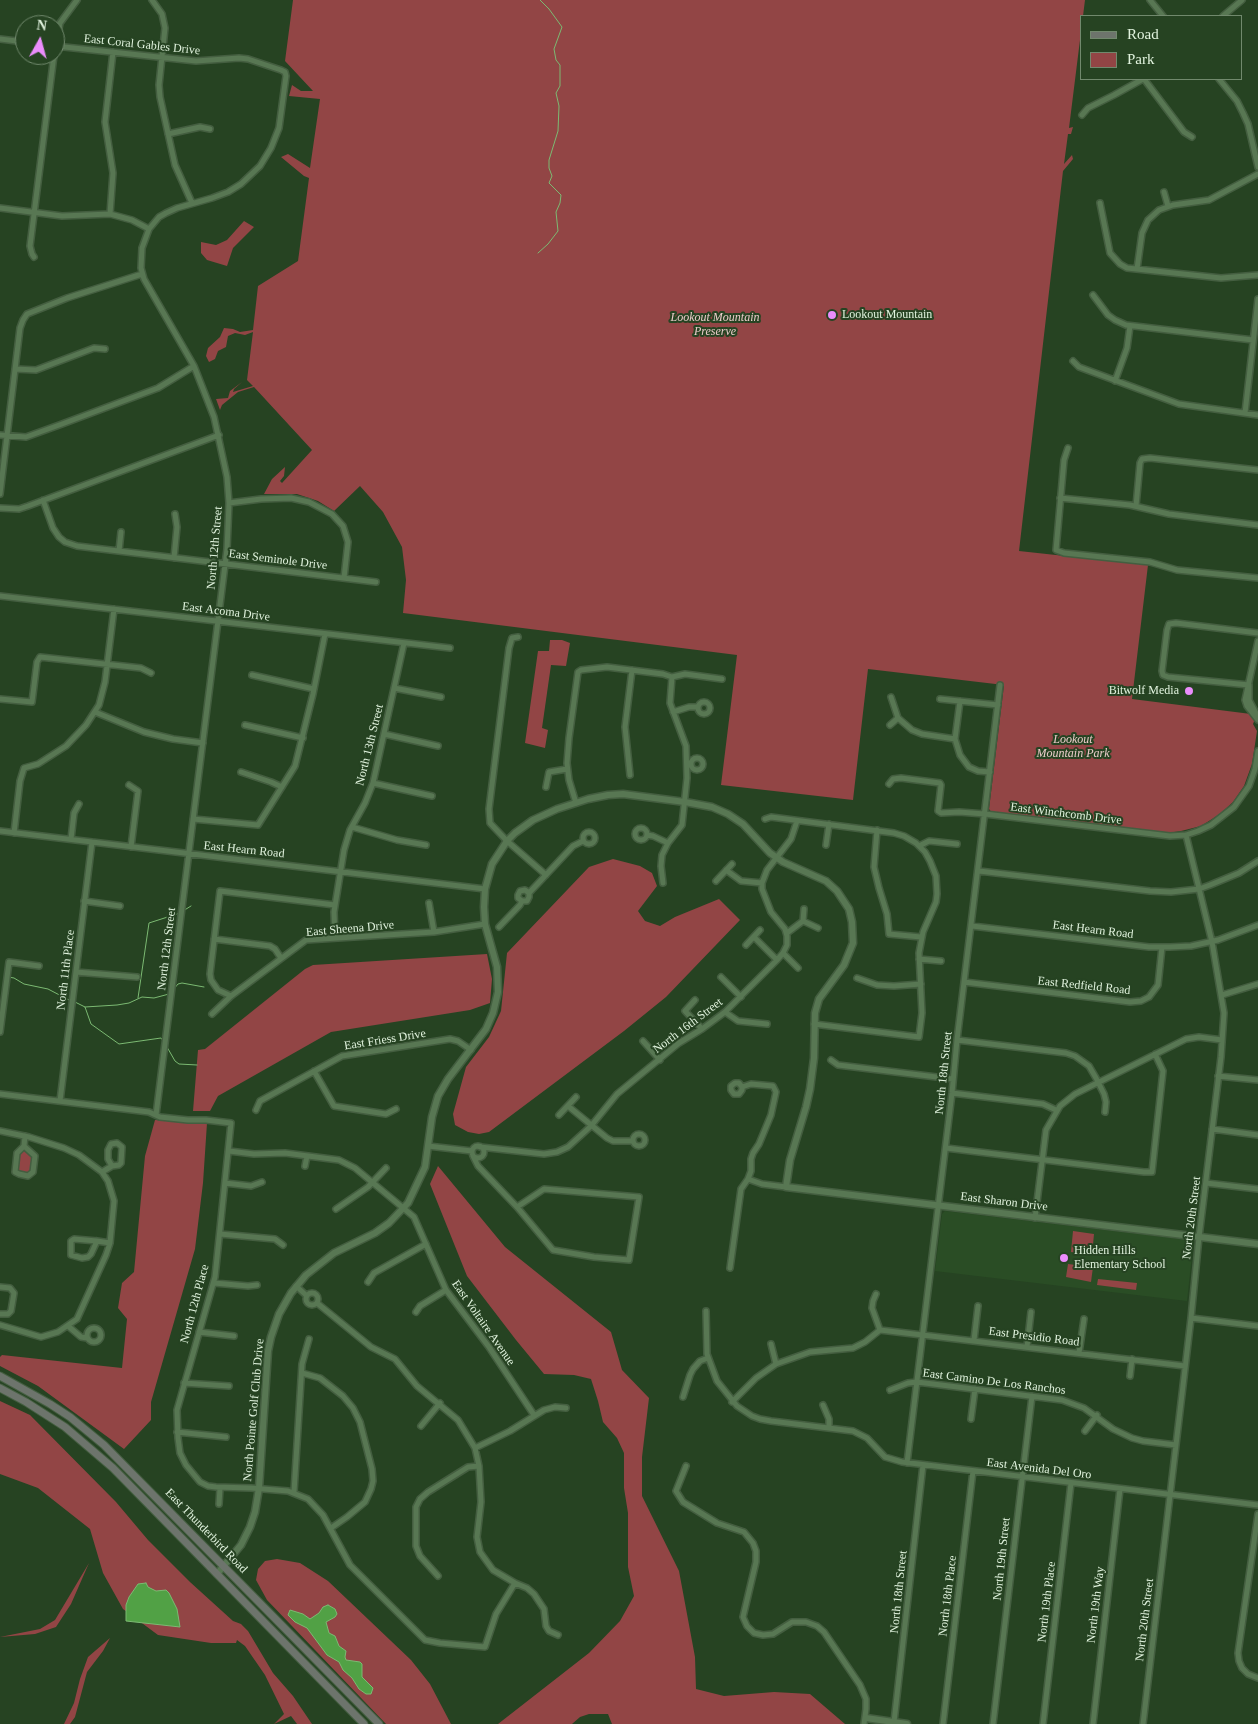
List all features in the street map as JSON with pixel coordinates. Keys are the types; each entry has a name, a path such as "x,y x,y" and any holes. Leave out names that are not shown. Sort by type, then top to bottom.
{"main road":[{"name":"East Thunderbird Road","path":"0,1376 70,1417 104,1444 379,1724"},
{"name":"East Thunderbird Road","path":"0,1388 66,1427 96,1452 364,1724"}],"street":[{"path":"65,16 77,0"},
{"path":"0,208 62,216 110,214 132,220 149,229 159,217 192,203 175,165 159,90 165,34 164,20 159,8 152,0"},
{"path":"1150,0 1162,15"},
{"path":"1224,15 1242,0"},
{"path":"0,39 15,41"},
{"name":"East Coral Gables Drive","path":"65,47 196,62 239,58 248,59 285,72 279,128 265,159 247,179 228,192 192,203"},
{"path":"110,214 113,173 105,122 113,52"},
{"path":"34,257 30,246 53,65"},
{"path":"1082,115 1090,106 1142,80"},
{"path":"1145,80 1184,132 1192,137"},
{"path":"1220,80 1244,113 1258,167"},
{"path":"168,134 200,127 210,129"},
{"path":"1137,269 1140,241 1144,226 1152,215 1168,206 1209,200 1258,174"},
{"path":"1164,192 1168,206"},
{"path":"1100,203 1110,253 1120,264 1127,268 1221,278 1258,275"},
{"name":"North 12th Street","path":"149,229 142,248 142,274 194,366 210,405 219,435 227,478 229,503 225,564 156,1115"},
{"path":"0,494 21,323 27,314 34,311 90,290 142,274"},
{"path":"1093,295 1108,315 1130,326 1253,340"},
{"path":"1244,413 1258,299"},
{"path":"1116,381 1127,348 1130,326"},
{"path":"15,369 36,370 94,348 105,349"},
{"path":"1073,362 1079,367 1179,404 1258,415"},
{"path":"0,435 26,437 158,388 194,366"},
{"path":"0,508 19,509 219,435"},
{"path":"1068,448 1064,460 1056,550 1064,553 1150,562 1177,570 1258,578"},
{"path":"1136,506 1142,459 1150,458 1258,470"},
{"path":"229,503 261,498 291,498 309,502 332,514 343,526 348,542 344,578"},
{"path":"1060,498 1136,506 1169,514 1258,525"},
{"name":"East Seminole Drive","path":"43,500 53,528 59,538 77,546 376,582"},
{"path":"174,558 177,527 175,514"},
{"path":"119,551 121,532"},
{"name":"East Acoma Drive","path":"0,596 450,648"},
{"path":"14,833 20,781 24,768 38,764 66,746 86,725 99,705 103,691 114,609"},
{"path":"1249,686 1163,675 1169,624 1176,623 1258,633"},
{"path":"193,819 258,825 295,766 325,634"},
{"path":"518,638 512,638 509,648 490,809 490,823 507,841 546,875"},
{"path":"1258,641 1246,694 1246,706 1258,719"},
{"name":"North 13th Street","path":"335,938 335,905 345,844 373,783 404,643"},
{"path":"0,699 32,702 37,662 40,657 141,668 151,674"},
{"path":"576,803 567,769 568,738 578,672 602,667 663,674 672,677 685,674 722,679"},
{"path":"630,776 625,728 632,670"},
{"path":"252,675 314,689"},
{"path":"663,883 660,866 662,856 668,843 682,825 690,765 686,746 670,703 672,677"},
{"name":"North 18th Street","path":"907,1463 1000,685"},
{"path":"394,688 441,697"},
{"path":"891,697 898,718 912,730 922,734 955,739"},
{"path":"940,698 998,705"},
{"path":"960,701 955,739 960,755 969,767 978,771 990,772"},
{"path":"673,712 689,707 698,707"},
{"path":"95,712 144,732 173,739 203,743"},
{"path":"890,725 898,718"},
{"path":"245,725 302,738"},
{"path":"384,734 438,746"},
{"path":"1186,835 1211,825 1234,807 1249,786 1255,769 1258,750"},
{"path":"546,788 549,772 567,769"},
{"path":"241,772 282,787"},
{"name":"East Winchcomb Drive","path":"889,784 893,780 900,778 938,782 941,785 938,811 941,813 985,814 1154,835 1186,835"},
{"path":"373,783 432,796"},
{"path":"129,785 138,791 131,847"},
{"name":"North Pointe Golf Club Drive","path":"217,1574 241,1545 255,1512 259,1488 268,1352 279,1314 296,1286 306,1275 334,1254 375,1233 389,1223 412,1197 425,1167 432,1118 438,1096 448,1078 486,1029 493,1013 498,992 497,967 485,924 486,889 492,864 507,841 515,833 533,820 557,809 608,795 636,796 685,802 712,808 737,820 777,858 820,878 837,891 848,909 852,922 853,943 844,965 819,999 814,1024"},
{"path":"71,839 74,813 79,804"},
{"path":"765,820 771,817 877,830 904,836 919,846 930,860 937,885 936,902 921,937 919,959 922,1013 918,1037 814,1024 814,1058 810,1089 790,1160 786,1187"},
{"path":"797,821 791,839 767,870 762,883 762,889 771,912 787,933 803,921 804,909"},
{"path":"826,845 828,824"},
{"path":"352,827 396,840 426,845"},
{"path":"877,830 874,867 878,888 887,914 889,934 894,936 921,937"},
{"name":"East Hearn Road","path":"0,831 486,889"},
{"path":"647,835 668,843"},
{"name":"North 20th Street","path":"1143,1724 1191,1318 1224,1013 1212,942 1186,835"},
{"path":"499,927 522,901 525,902 528,899 528,893 573,846 583,841"},
{"path":"919,846 929,841 957,844"},
{"name":"North 11th Place","path":"60,1101 92,842"},
{"path":"979,871 1150,892 1171,892 1199,889 1239,873 1258,860"},
{"path":"716,881 732,864"},
{"path":"726,870 737,879 762,883"},
{"path":"522,901 518,898 518,893 524,890 528,893"},
{"path":"231,996 218,990 211,980 220,891 335,905"},
{"path":"84,901 120,906"},
{"path":"429,903 434,932"},
{"path":"803,921 818,928"},
{"name":"East Sheena Drive","path":"212,1014 231,996 306,940 434,932 485,924"},
{"name":"East Hearn Road","path":"972,926 1162,947 1191,946 1212,942 1239,934 1258,925"},
{"path":"746,945 760,930"},
{"name":"North 16th Street","path":"480,1147 544,1154 557,1152 568,1147 591,1126 616,1094 660,1060 678,1043 702,1029 741,997 783,953 787,945 787,933"},
{"path":"754,937 777,960"},
{"path":"214,939 264,944 275,949 281,958"},
{"name":"East Redfield Road","path":"964,982 1130,1002 1141,1001 1149,997 1158,985 1162,947"},
{"path":"783,953 798,968"},
{"path":"919,959 940,961"},
{"path":"0,1032 9,962 39,966"},
{"path":"76,972 137,977"},
{"path":"721,977 741,997"},
{"path":"857,978 877,985 921,984"},
{"path":"1222,994 1258,984"},
{"path":"695,1000 685,1011 702,1029"},
{"path":"725,1012 738,1021 767,1024"},
{"path":"1035,1218 1046,1130 1060,1106 1074,1094 1193,1037 1222,1040"},
{"name":"East Friess Drive","path":"256,1110 260,1101 342,1056 450,1039 458,1040 471,1050"},
{"path":"957,1040 1066,1053 1075,1056 1089,1066 1098,1082 1106,1102 1105,1112"},
{"path":"643,1041 660,1060"},
{"path":"946,1148 1152,1172 1163,1071 1155,1054"},
{"path":"831,1060 838,1065 954,1078"},
{"path":"314,1071 334,1106 386,1114 396,1109"},
{"path":"1218,1076 1258,1080"},
{"path":"730,1268 740,1189 748,1180 751,1171 751,1159 771,1115 776,1092 773,1086 751,1084 742,1087"},
{"path":"952,1093 1043,1104 1056,1110"},
{"path":"0,1094 149,1112 156,1115"},
{"path":"559,1115 576,1097"},
{"path":"568,1106 607,1138 613,1141 633,1141"},
{"name":"North 12th Place","path":"156,1115 188,1120 231,1123 214,1283 177,1410 177,1432 182,1460 200,1482 208,1486 220,1488"},
{"path":"1212,1130 1258,1135"},
{"path":"0,1131 25,1136 64,1148 79,1156 102,1172 108,1181 114,1201 110,1243 100,1272 77,1319 58,1332 41,1337 0,1325"},
{"path":"24,1146 35,1156 34,1172 28,1176 15,1172 17,1153 24,1146 25,1136"},
{"path":"102,1172 121,1163 122,1147 117,1143 111,1144 108,1150 108,1159 112,1166"},
{"path":"428,1146 472,1154 479,1158 482,1155"},
{"path":"472,1154 475,1146 483,1149 480,1168"},
{"name":"North 16th Street","path":"482,1155 487,1151 497,1149"},
{"name":"East Voltaire Avenue","path":"229,1151 254,1154 284,1153 339,1160 349,1164 404,1208 417,1221 446,1290 489,1346 534,1415"},
{"path":"472,1154 486,1176 517,1207 553,1250 594,1257 628,1260 639,1197 544,1189 517,1207"},
{"path":"305,1166 307,1156"},
{"path":"336,1209 373,1183 386,1168"},
{"name":"East Sharon Drive","path":"748,1180 762,1184 1258,1244"},
{"path":"225,1183 251,1186 262,1182"},
{"path":"1206,1183 1258,1189"},
{"path":"220,1234 275,1239 283,1245"},
{"path":"97,1241 92,1254 88,1257 82,1258 71,1255 71,1241 74,1238 97,1241 110,1243"},
{"path":"368,1282 374,1273 426,1244"},
{"path":"214,1283 256,1285"},
{"path":"296,1286 307,1296 311,1293 316,1294 318,1298 317,1303 371,1347 395,1359 417,1386 440,1403 458,1420 475,1448 481,1502 477,1537 480,1552 493,1570 516,1584 527,1588 534,1594 544,1609 546,1626 549,1631 558,1635"},
{"path":"0,1287 10,1288 14,1293 11,1312 0,1314"},
{"path":"416,1312 420,1306 446,1290"},
{"path":"706,1311 708,1358 717,1382 732,1402 756,1378 776,1364 810,1352 853,1348 865,1342 880,1330 872,1308 876,1294"},
{"path":"974,1340 978,1306"},
{"path":"1027,1347 1031,1312"},
{"path":"1191,1318 1258,1326"},
{"path":"1079,1353 1084,1319"},
{"path":"68,1326 81,1337 87,1338"},
{"name":"East Presidio Road","path":"880,1330 1185,1366"},
{"path":"199,1332 234,1336"},
{"path":"294,1492 303,1358 309,1339"},
{"path":"771,1344 776,1364"},
{"path":"683,1397 693,1369 700,1361 708,1358"},
{"path":"1130,1376 1132,1359"},
{"path":"302,1373 320,1378 343,1396 353,1408 360,1422 372,1469 371,1488 365,1502 347,1518 331,1528"},
{"name":"East Camino De Los Ranchos","path":"890,1390 908,1383 917,1382 1062,1400 1075,1403 1113,1429 1132,1438 1143,1442 1176,1445"},
{"path":"184,1383 230,1386"},
{"path":"971,1419 975,1389"},
{"name":"North 19th Street","path":"993,1724 1032,1396"},
{"name":"East Avenida Del Oro","path":"732,1402 760,1419 853,1431 867,1438 885,1457 894,1461 1258,1505"},
{"path":"421,1426 440,1403"},
{"path":"823,1405 829,1419 829,1428"},
{"path":"475,1448 510,1432 534,1415 555,1407 566,1408"},
{"path":"1085,1431 1096,1416"},
{"path":"177,1432 226,1437"},
{"name":"North 18th Street","path":"894,1722 923,1465"},
{"path":"438,1576 420,1556 416,1546 416,1507 420,1499 428,1492 468,1467 478,1466"},
{"path":"686,1466 676,1491 683,1502 717,1523 744,1532 753,1543 756,1551 756,1562 743,1616 746,1626 754,1633 763,1635 773,1634 792,1622 806,1622 817,1626 824,1632 860,1685 866,1699 865,1721 907,1724"},
{"name":"North 18th Place","path":"943,1724 973,1471"},
{"name":"North 19th Place","path":"1043,1724 1071,1483"},
{"path":"219,1504 220,1488 259,1488 294,1492 312,1502 324,1515 350,1565 421,1637 430,1641 485,1647 496,1614 516,1584"},
{"name":"North 19th Way","path":"1093,1724 1120,1488"},
{"path":"1258,1514 1238,1653 1242,1668 1248,1674 1258,1678"}],"shaded area":[{"name":"Hidden Hills Elementary School","path":"945,1211 1189,1240 1193,1246 1187,1301 935,1271 942,1214"},
{"path":"146,1583 148,1587 156,1591 166,1590 169,1593 177,1609 180,1627 126,1621 126,1605 129,1597 138,1584"},
{"path":"328,1605 335,1609 337,1614 326,1622 329,1633 335,1636 339,1646 346,1651 346,1660 362,1664 362,1677 373,1688 371,1694 366,1694 359,1689 352,1678 343,1670 339,1662 327,1655 307,1628 295,1622 288,1615 290,1610 303,1614 310,1619"}],"green space":[{"name":"Lookout Mountain Preserve","path":"293,0 1085,0 1083,15 1080,15 1080,40 1069,128 1073,127 1071,134 1068,134 1064,164 1072,155 1073,159 1063,171 1019,551 1148,565 1132,699 1251,714 1255,719 1253,724 1257,731 1252,764 1244,786 1233,802 1220,814 1201,826 1167,833 992,813 989,809 1004,685 868,669 853,800 721,785 737,655 403,613 406,580 402,547 383,512 360,486 334,511 318,501 297,494 264,494 272,479 285,467 284,476 280,481 282,483 312,450 254,387 238,392 222,405 220,410 216,399 228,398 230,391 242,382 233,392 253,386 247,380 253,332 245,335 235,333 228,336 226,347 218,351 215,359 209,362 206,356 208,348 220,337 224,328 240,332 253,330 258,286 298,261 309,178 281,157 288,154 310,168 320,99 289,96 292,85 301,91 313,91 285,61"},
{"path":"244,221 254,227 233,248 227,266 207,260 201,253 201,242 216,245 227,240"},
{"path":"550,640 562,640 570,643 566,666 551,665 542,728 548,730 545,748 525,743 538,651 549,651"},
{"path":"613,859 640,866 652,873 657,886 638,911 645,921 660,926 675,917 719,899 740,920 666,997 624,1031 489,1132 479,1134 468,1132 455,1125 453,1114 466,1067 489,1037 501,1011 507,953 589,867"},
{"path":"487,954 492,979 490,1003 470,1010 331,1032 218,1096 210,1111 193,1111 198,1050 205,1049 305,969 313,965"},
{"path":"155,1120 207,1123 203,1183 195,1249 151,1402 151,1420 124,1449 38,1386 0,1366 0,1357 2,1355 122,1368 127,1319 118,1308 122,1283 134,1272 145,1156"},
{"path":"24,1146 35,1156 31,1175 15,1172 17,1153"},
{"path":"438,1166 505,1247 611,1332 622,1370 649,1398 642,1457 642,1496 679,1571 695,1657 696,1689 724,1696 774,1692 810,1694 845,1724 612,1724 608,1714 589,1714 580,1717 572,1724 498,1724 589,1653 620,1621 634,1596 628,1567 628,1513 624,1488 624,1453 617,1438 603,1422 591,1379 574,1375 544,1374 467,1276 430,1184"},
{"path":"1073,1231 1094,1234 1092,1255 1071,1252"},
{"path":"1068,1264 1093,1267 1091,1282 1066,1277"},
{"path":"1098,1279 1137,1283 1136,1290 1097,1285"},
{"path":"0,1401 30,1415 116,1502 148,1540 190,1582 233,1621 241,1624 248,1631 273,1673 293,1696 312,1724 297,1724 291,1716 274,1724 284,1714 265,1675 245,1646 237,1640 236,1643 211,1643 158,1635 123,1609 103,1573 90,1529 38,1488 0,1474"},
{"path":"277,1559 300,1563 328,1581 411,1660 430,1684 451,1724 386,1724 267,1600 256,1580 258,1569 265,1561"},
{"path":"89,1563 71,1604 56,1627 35,1634 0,1637 40,1629 55,1620"},
{"path":"110,1638 87,1672 75,1717 70,1724 64,1724 74,1703 88,1657"}],"waterway":[{"path":"538,253 558,231 556,212 561,195 549,183 552,176 549,160 558,131 559,106 556,93 560,86 560,65 556,60 554,49 562,27 540,0"},
{"path":"183,911 191,906"},
{"path":"138,998 149,923 180,913"},
{"path":"8,977 24,984 48,989 71,1001"},
{"path":"173,990 178,984 182,983 204,987"},
{"path":"85,1007 117,1005 129,1003 142,997 154,998 169,994"},
{"path":"75,1002 85,1007 91,1024 119,1044 161,1038 164,1042"},
{"path":"167,1047 175,1061 179,1064 197,1065"}],"place":[{"name":"Lookout Mountain","path":"832,315"},
{"name":"Bitwolf Media","path":"1189,691"},
{"name":"Hidden Hills Elementary School","path":"1064,1258"}],"park label":[{"name":"Lookout Mountain Park","path":"1073,747"}]}
